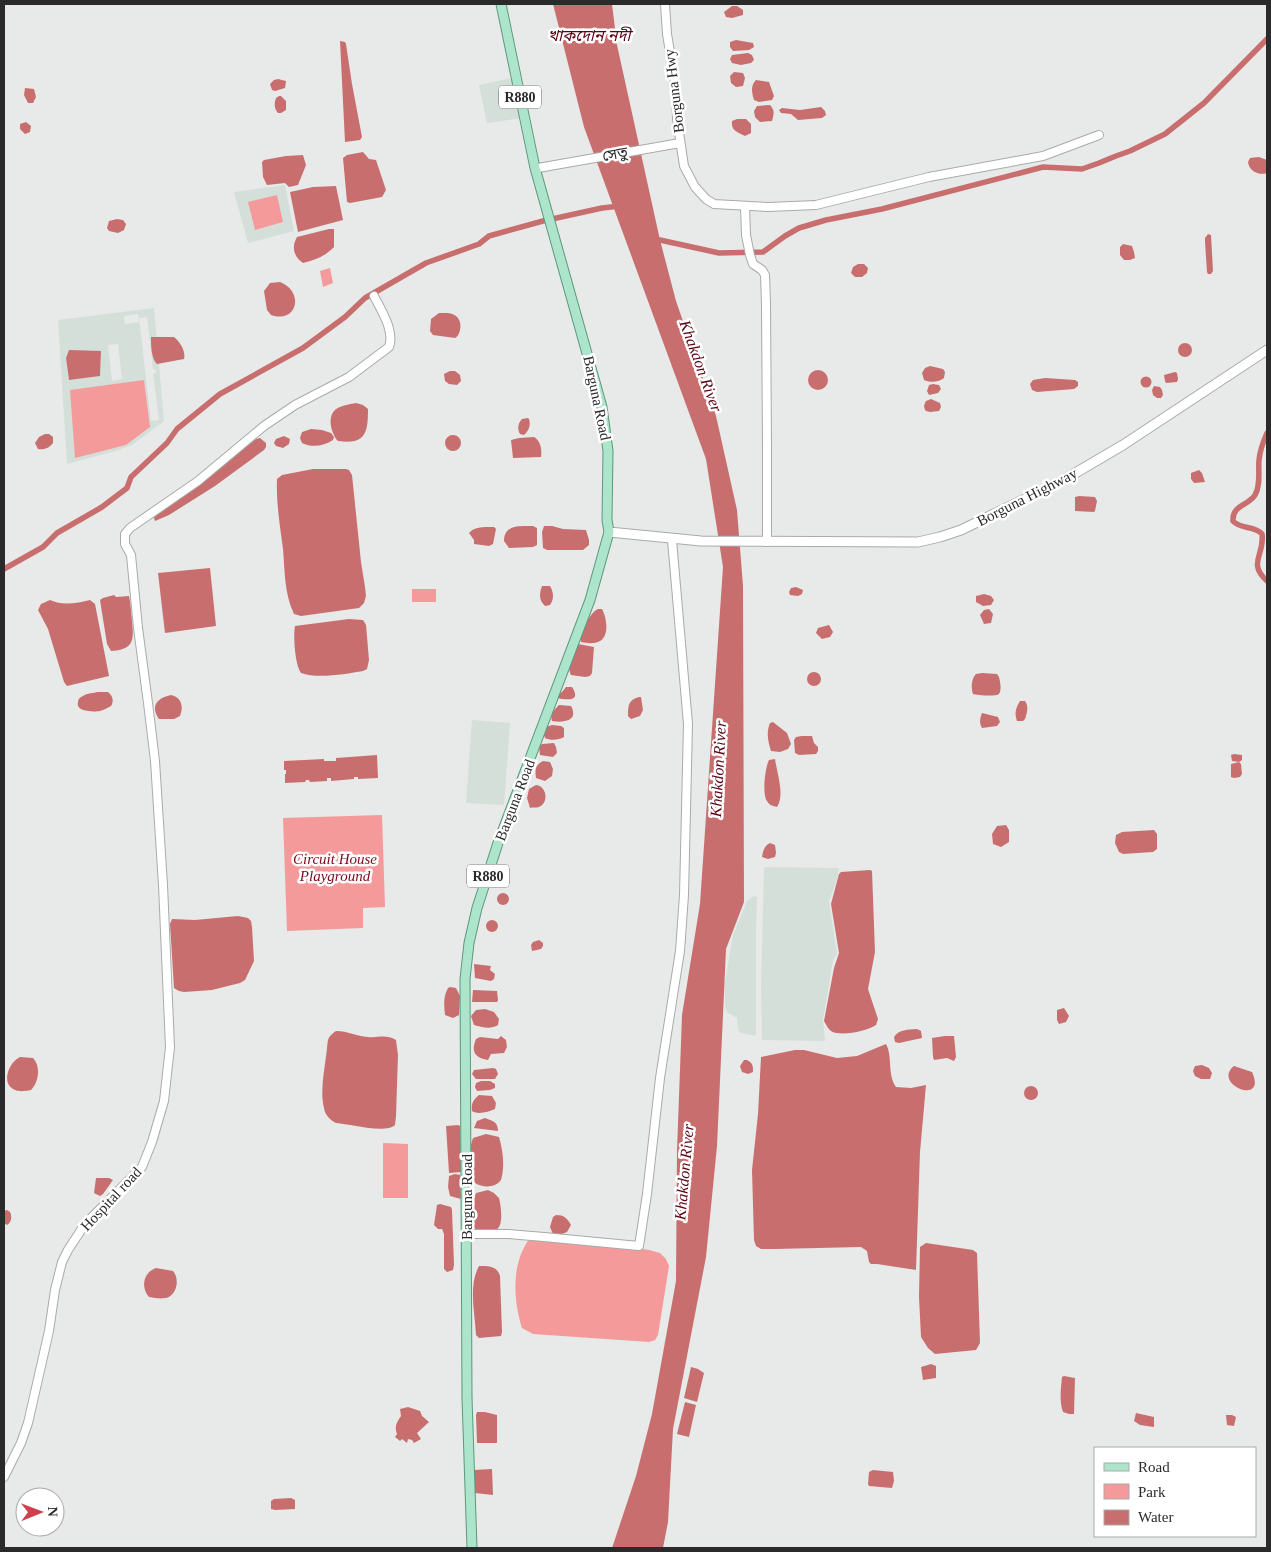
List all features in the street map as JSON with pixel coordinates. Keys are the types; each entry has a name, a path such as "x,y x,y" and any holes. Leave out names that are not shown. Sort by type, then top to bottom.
{"main road":[{"name":"Barguna Road","path":"502,4 529,118 541,190"},
{"name":"Barguna Road","path":"472,1548 467,1398 465,980 469,943 477,908 498,843 590,600 609,532 607,520 608,451 602,407 535,168 502,4"},
{"name":"Borguna Highway","path":"609,532 672,540 755,542 918,542 956,532 1052,486 1123,445 1267,350"}],"street":[{"name":"Borguna Hwy","path":"645,148 680,143 676,89 667,34 665,4"},
{"path":"680,143 686,172 695,188 706,199 714,204 778,207 816,205 929,177 1044,156 1099,135"},
{"name":"সেতু","path":"538,168 645,148"},
{"path":"745,206 746,235 752,264 762,270 765,275 767,542"},
{"name":"Hospital road","path":"4,1477 21,1443 28,1423 62,1262 85,1224 142,1167 152,1142 164,1101 170,1047 155,762 131,555 125,544 125,532 198,481 264,426 294,405 349,377 389,347 391,343 386,320 374,296"},
{"path":"467,1234 526,1236 639,1246 648,1194 660,1078 680,952 684,895 688,724 672,540"}],"shaded area":[{"path":"520,76 528,117 487,123 479,85"},
{"path":"285,185 294,231 248,243 234,192"},
{"path":"154,308 164,421 132,445 67,464 58,320","holes":["138,314 139,322 125,324 124,316","147,317 153,369 155,369 156,373 153,373 159,420 151,421 139,318","118,344 122,379 112,381 108,345","69,351 101,351 100,376 69,380 66,358"]},
{"path":"472,720 510,723 504,805 466,803"},
{"path":"764,867 839,868 829,901 837,954 833,960 823,1020 825,1041 762,1040 761,986"},
{"path":"754,896 757,897 756,1036 741,1033 738,1030 737,1018 728,1013 725,1005 725,983 733,935 747,901"}],"green space":[{"path":"277,195 283,222 255,230 248,202"},
{"path":"330,268 333,283 323,287 320,271"},
{"path":"144,380 150,427 126,445 75,458 70,390"},
{"path":"412,589 436,589 436,602 412,602"},
{"name":"Circuit House Playground","path":"382,815 385,907 363,908 363,928 287,931 283,818"},
{"path":"383,1143 408,1144 408,1198 383,1198"},
{"path":"530,1238 607,1243 660,1253 666,1259 669,1266 658,1335 655,1340 649,1342 533,1334 522,1328 517,1305 517,1270 519,1259"}],"water":[{"name":"খাকদোন নদী","path":"553,4 612,4 617,45 660,240 676,301 716,416 737,510 743,586 744,902 726,949 717,1146 706,1257 673,1429 668,1522 663,1548 612,1548 636,1476 652,1414 676,1281 677,1151 682,1015 700,904 723,567 706,459 584,127"},
{"path":"732,6 737,6 743,10 743,15 732,18 726,17 724,12"},
{"path":"736,40 753,43 754,47 749,50 733,51 730,47 730,42"},
{"path":"340,41 346,44 362,137 360,140 345,142"},
{"path":"748,53 752,55 754,60 751,63 741,65 732,63 730,59 732,55"},
{"path":"734,72 743,73 745,78 743,86 736,87 731,83 730,76"},
{"path":"278,79 286,81 285,88 272,90 270,84"},
{"path":"756,80 769,82 774,96 772,100 759,102 754,100 752,87"},
{"path":"25,88 34,89 36,97 33,103 28,103 24,95"},
{"path":"279,96 286,101 286,110 281,113 278,113 275,106 276,98"},
{"path":"770,105 774,112 772,121 760,122 755,117 754,111 757,106"},
{"path":"821,107 826,115 822,118 798,120 791,114 781,113 779,110 782,108 800,110"},
{"path":"746,119 751,124 751,133 745,136 735,131 732,127 732,121"},
{"path":"26,122 31,126 30,132 25,134 20,129 20,124"},
{"path":"363,152 369,159 376,160 386,190 382,197 350,203 347,202 343,158 347,155"},
{"path":"303,155 306,165 298,185 289,187 285,183 267,185 263,177 262,162 264,160"},
{"path":"1259,157 1267,160 1267,173 1261,174 1250,168 1248,162 1250,158"},
{"path":"336,186 343,220 298,232 290,192 313,187"},
{"path":"123,220 126,224 124,230 118,233 109,231 107,228 109,221"},
{"path":"334,229 334,247 316,259 303,263 300,261 294,248 297,237"},
{"path":"1208,234 1211,235 1213,271 1211,274 1207,272 1205,238"},
{"path":"1123,244 1132,246 1135,258 1124,260 1120,255 1120,247"},
{"path":"858,264 864,264 868,268 867,273 862,277 855,277 851,273 853,267"},
{"path":"280,282 293,293 295,306 287,315 280,317 271,315 267,310 264,291 270,283"},
{"path":"439,313 452,314 460,321 459,334 455,338 433,335 430,331 431,319"},
{"path":"151,337 174,337 182,347 184,359 157,364 152,355"},
{"path":"1185,343 1190,345 1192,350 1190,355 1185,357 1180,355 1178,350 1180,345"},
{"path":"69,350 101,351 100,376 69,380 66,358"},
{"path":"930,366 943,369 945,372 944,378 935,382 924,380 922,373 925,368"},
{"path":"818,370 825,373 828,380 825,387 818,390 811,387 808,380 811,373"},
{"path":"455,371 460,375 461,381 457,385 449,384 445,381 444,374"},
{"path":"1177,373 1177,382 1166,383 1164,375"},
{"path":"1146,376 1152,382 1146,388 1140,382"},
{"path":"1045,378 1075,380 1078,382 1078,386 1074,389 1037,392 1032,390 1030,384 1033,380"},
{"path":"929,385 939,385 941,389 938,393 929,395 927,391"},
{"path":"1154,386 1160,387 1162,390 1163,395 1161,398 1153,395 1152,390"},
{"path":"931,399 940,403 939,411 930,412 925,410 926,401"},
{"path":"356,403 368,409 364,435 354,441 338,441 331,427 332,414 338,408"},
{"path":"528,418 530,423 528,430 524,435 520,434 518,428 520,422 522,419"},
{"path":"311,429 331,433 334,437 333,440 318,446 302,443 300,438 302,432"},
{"path":"45,434 53,437 53,443 47,448 38,449 35,443 39,437"},
{"path":"453,435 459,437 461,443 459,449 453,451 447,449 445,443 447,437"},
{"path":"284,436 290,439 289,444 283,448 276,446 274,443 276,439"},
{"path":"534,437 541,446 541,457 513,458 511,440"},
{"path":"260,438 266,443 264,450 215,486 169,515 155,521 156,514 253,440"},
{"path":"313,469 346,469 352,475 366,596 364,603 359,608 301,616 294,614 287,590 277,479 282,475"},
{"path":"1199,470 1205,482 1194,483 1191,479 1191,473"},
{"path":"1075,497 1095,497 1097,501 1094,512 1075,511"},
{"path":"518,526 533,526 537,528 537,545 533,547 509,548 504,541 507,531 510,529"},
{"path":"544,526 586,530 589,545 583,550 547,550 543,548 542,532"},
{"path":"480,527 494,527 496,529 493,544 489,546 474,544 474,540 469,533 471,531"},
{"path":"210,568 216,626 165,633 158,573"},
{"path":"542,586 550,586 553,596 550,605 545,606 541,600"},
{"path":"796,587 803,590 802,594 798,596 790,595 791,588"},
{"path":"984,594 991,596 994,600 991,605 983,606 976,602 976,596"},
{"path":"114,595 116,597 129,596 133,634 131,643 128,646 124,649 111,651 107,644 100,600"},
{"path":"50,600 75,603 90,600 95,604 109,676 67,686 64,682 48,629 38,610 41,604"},
{"path":"598,609 602,609 605,617 606,632 602,640 596,643 581,642 586,624 592,614"},
{"path":"989,609 993,614 991,623 984,624 980,615 984,610"},
{"path":"349,619 363,620 366,625 369,660 367,669 332,675 315,676 301,673 297,664 295,650 295,626"},
{"path":"829,625 833,632 830,637 822,639 816,633 818,628"},
{"path":"578,644 594,647 592,673 590,676 571,675 569,668"},
{"path":"811,672 817,672 821,679 817,686 811,686 807,682 807,676"},
{"path":"976,674 997,674 1000,686 999,694 990,696 973,694 973,678"},
{"path":"566,687 572,687 575,692 574,698 557,698 559,694"},
{"path":"108,692 110,694 112,699 111,706 97,711 86,711 79,708 78,700 80,698 86,694"},
{"path":"171,695 181,702 180,716 174,719 159,719 155,710 156,703 162,698"},
{"path":"641,697 643,710 640,716 631,719 628,716 629,704"},
{"path":"1020,701 1025,701 1027,712 1023,721 1017,721 1016,710"},
{"path":"559,705 571,706 573,711 572,718 561,722 552,721 552,714"},
{"path":"982,713 998,717 1000,722 997,726 982,728 980,720"},
{"path":"773,722 787,733 791,744 788,749 780,752 771,751 768,734 770,723"},
{"path":"552,725 564,728 564,737 554,740 545,738 543,732 546,727"},
{"path":"812,736 814,743 818,747 816,754 799,755 795,753 794,740 796,737"},
{"path":"554,743 557,753 553,757 540,755 539,747 542,744"},
{"path":"377,755 378,778 358,779 358,777 354,777 354,779 331,781 331,778 327,778 327,781 310,782 306,780 305,782 285,783 286,770 284,770 284,761 324,759 324,761 336,761 336,758"},
{"path":"1231,755 1242,755 1242,760 1239,762 1232,761"},
{"path":"775,759 780,790 777,807 771,805 765,798 764,787 769,760"},
{"path":"543,761 550,762 553,769 552,776 545,781 536,778 537,766"},
{"path":"1239,762 1242,774 1240,777 1231,777 1231,764"},
{"path":"536,785 543,788 545,799 539,807 530,808 527,798 529,789"},
{"path":"1006,825 1009,830 1009,842 1001,847 993,844 992,834 997,826"},
{"path":"1154,830 1157,834 1157,849 1153,852 1123,854 1119,852 1115,843 1116,835 1122,832"},
{"path":"770,843 775,845 775,857 768,859 762,857 765,847"},
{"path":"872,871 875,952 868,989 878,1019 876,1025 867,1029 835,1033 830,1030 824,1021 834,968 839,953 831,904 841,872"},
{"path":"501,893 505,893 509,899 505,905 501,905 497,901 497,897"},
{"path":"238,916 248,918 251,921 252,927 254,961 245,980 212,990 184,992 174,988 170,924 172,919 195,920"},
{"path":"490,920 494,920 498,926 494,932 490,932 486,928 486,924"},
{"path":"539,940 543,943 543,946 541,949 532,951 531,945"},
{"path":"474,964 491,966 490,970 495,974 494,979 491,981 475,978"},
{"path":"450,987 456,988 460,996 459,1015 453,1018 445,1015 445,995"},
{"path":"473,990 497,991 498,1000 497,1002 472,1002"},
{"path":"1064,1008 1069,1016 1066,1022 1059,1024 1057,1010"},
{"path":"485,1009 494,1012 499,1019 498,1025 489,1028 474,1025 471,1016 476,1010"},
{"path":"917,1029 921,1031 922,1038 899,1043 895,1042 894,1037 898,1033 904,1030"},
{"path":"336,1031 368,1037 389,1037 396,1040 398,1055 396,1116 395,1125 390,1128 376,1129 336,1123 327,1115 323,1102 323,1076 328,1040"},
{"path":"501,1036 506,1040 507,1047 504,1053 491,1054 488,1060 477,1056 474,1050 476,1039 480,1037 498,1039"},
{"path":"954,1036 956,1057 954,1061 947,1058 934,1060 932,1038"},
{"path":"886,1044 893,1082 896,1087 911,1088 926,1085 920,1152 916,1270 871,1264 867,1251 861,1247 761,1249 756,1246 754,1240 752,1170 758,1114 761,1057 795,1050 804,1050 837,1058 857,1056"},
{"path":"20,1057 33,1058 36,1061 37,1078 31,1090 17,1091 10,1087 8,1083 8,1073 12,1063"},
{"path":"744,1060 752,1064 753,1072 748,1074 742,1072 740,1066"},
{"path":"1202,1065 1209,1068 1212,1073 1210,1079 1201,1079 1195,1076 1193,1071 1195,1066"},
{"path":"1234,1066 1252,1072 1255,1083 1253,1088 1247,1090 1240,1089 1234,1085 1229,1079 1229,1073"},
{"path":"496,1069 498,1074 495,1079 476,1079 472,1074 474,1070"},
{"path":"490,1081 495,1084 495,1088 477,1091 476,1083"},
{"path":"1031,1086 1036,1088 1038,1093 1036,1098 1031,1100 1026,1098 1024,1093 1026,1088"},
{"path":"479,1095 492,1096 496,1103 495,1109 480,1113 472,1111 473,1102"},
{"path":"485,1118 496,1123 498,1131 474,1128 477,1121"},
{"path":"446,1126 460,1126 461,1172 449,1173"},
{"path":"486,1134 499,1137 503,1158 501,1180 496,1185 489,1186 478,1185 473,1180 469,1151 473,1138"},
{"path":"460,1175 461,1199 450,1196 448,1187 449,1176"},
{"path":"96,1178 109,1178 113,1180 100,1196 94,1193"},
{"path":"488,1190 499,1198 501,1220 499,1228 496,1230 481,1231 472,1226 471,1207 476,1193"},
{"path":"437,1205 451,1207 452,1210 454,1265 453,1270 447,1272 444,1269 444,1234 442,1229 438,1229 434,1225"},
{"path":"4,1211 10,1212 11,1217 7,1225 4,1223"},
{"path":"556,1215 565,1217 571,1225 567,1232 557,1236 553,1234 550,1227 553,1217"},
{"path":"926,1243 973,1250 977,1253 980,1343 976,1350 935,1354 928,1348 921,1337 919,1297 920,1247"},
{"path":"479,1266 495,1268 500,1276 501,1336 479,1338 476,1335 473,1291"},
{"path":"156,1268 173,1271 175,1274 177,1282 175,1290 173,1294 166,1298 149,1297 146,1293 144,1284 146,1276"},
{"path":"931,1364 936,1366 936,1378 923,1380 921,1367"},
{"path":"691,1367 704,1373 697,1402 684,1398"},
{"path":"1062,1377 1075,1378 1074,1414 1063,1412 1061,1390"},
{"path":"685,1402 696,1405 689,1437 677,1434"},
{"path":"408,1407 420,1411 422,1416 429,1422 417,1433 421,1439 414,1443 408,1439 407,1443 402,1439 400,1441 395,1437 397,1434 396,1424 401,1416 400,1409"},
{"path":"477,1412 497,1415 497,1443 477,1443"},
{"path":"1136,1413 1154,1417 1154,1427 1140,1425 1134,1421"},
{"path":"1226,1415 1236,1417 1234,1426 1227,1425"},
{"path":"492,1469 493,1495 475,1493 474,1470"},
{"path":"873,1470 893,1472 894,1481 892,1488 869,1486 869,1472"},
{"path":"291,1498 295,1500 295,1509 271,1509 271,1501 274,1499"}],"waterway":[{"path":"660,240 719,253 763,252 799,228 826,220 882,209 1043,167 1082,169 1130,151 1165,134 1204,103 1267,39"},
{"path":"4,569 43,547 57,533 102,507 127,488 131,477 167,443 177,429 220,394 303,348 345,317 365,298 426,263 479,244 489,236 543,221 620,206"},
{"path":"1267,433 1259,456 1257,491 1252,499 1238,509 1233,516 1233,521 1236,524 1255,529 1262,534 1257,564 1261,575 1267,581"}],"water label":[{"name":"Khakdon River","path":"701,366"},
{"name":"Khakdon River","path":"718,769"},
{"name":"Khakdon River","path":"684,1172"}]}
